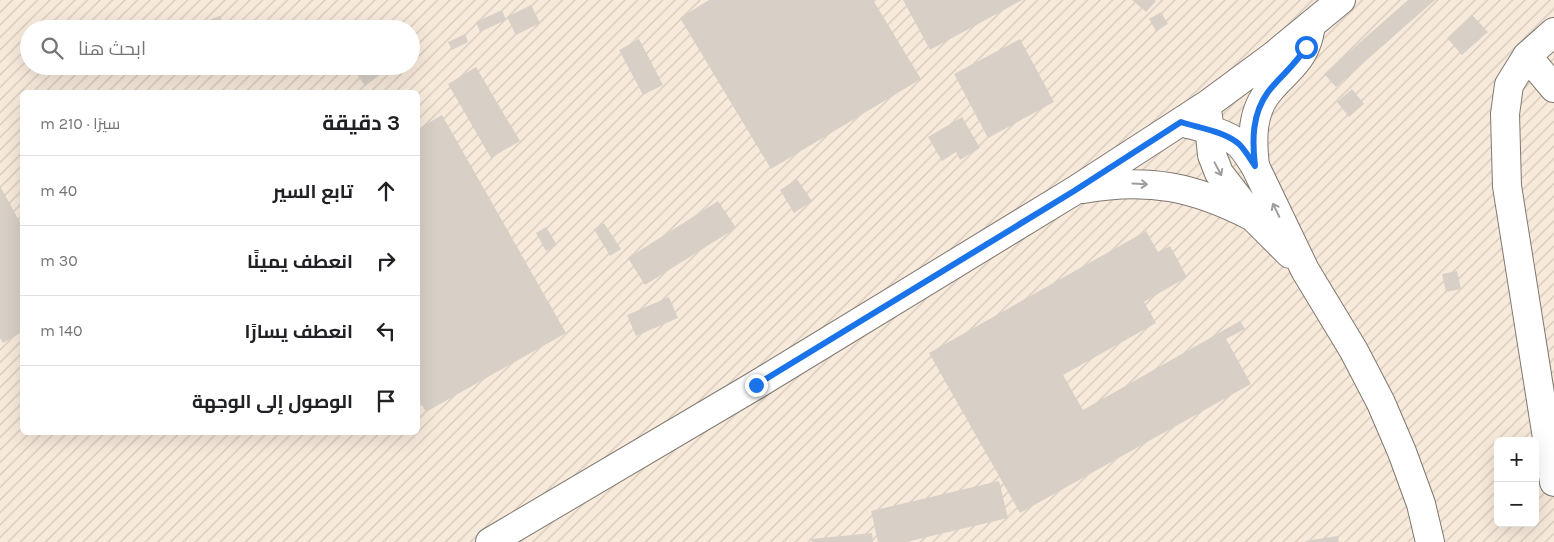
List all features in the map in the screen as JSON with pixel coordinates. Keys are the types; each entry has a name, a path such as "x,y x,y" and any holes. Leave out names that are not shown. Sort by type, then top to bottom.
{"main road":[{"path":"490,542 756,385 1074,191 1181,122 1208,117 1273,56 1340,0"},
{"path":"1255,166 1252,137 1254,121 1268,92 1302,55 1312,24"},
{"path":"1554,32 1527,56 1509,85 1505,114 1507,186 1554,482"},
{"path":"1527,56 1554,88"},
{"path":"1208,117 1246,152 1255,166 1305,270 1354,351 1381,404 1402,452 1421,504 1430,542"},
{"path":"1208,117 1212,155 1219,173 1252,217 1305,270"},
{"path":"1074,191 1104,185 1166,186 1196,192 1225,203 1252,217"}],"shaded area":[{"path":"0,0 1554,0 1554,542 0,542"}],"building":[{"path":"709,0 873,0 921,79 771,169 680,18"},
{"path":"903,0 1022,0 930,50"},
{"path":"1132,0 1155,0 1156,1 1146,12"},
{"path":"1408,0 1435,0 1336,87 1324,74"},
{"path":"531,5 540,23 516,35 507,17"},
{"path":"502,10 506,20 480,32 476,22"},
{"path":"1161,12 1168,24 1156,31 1149,19"},
{"path":"1472,15 1488,32 1462,55 1447,38"},
{"path":"220,16 221,20 209,20"},
{"path":"465,34 468,42 452,50 448,42"},
{"path":"639,39 663,85 643,95 619,50"},
{"path":"1020,39 1054,102 988,138 954,74"},
{"path":"476,67 520,141 491,158 448,84"},
{"path":"357,75 380,75 365,86"},
{"path":"1352,89 1364,104 1349,117 1337,102"},
{"path":"442,115 566,333 426,412 420,402 420,128"},
{"path":"962,117 980,148 960,160 956,152 942,161 928,137"},
{"path":"797,179 812,201 794,213 780,190"},
{"path":"0,186 20,222 20,333 3,343 0,338"},
{"path":"718,201 736,228 645,285 628,258"},
{"path":"604,223 621,249 610,256 594,229"},
{"path":"546,227 557,245 546,251 536,233"},
{"path":"1146,231 1158,252 1170,246 1187,277 1144,302 1156,323 1063,375 1083,410 1240,321 1245,329 1226,339 1251,384 1020,513 929,353"},
{"path":"1457,271 1461,289 1446,292 1442,274"},
{"path":"669,297 678,318 636,336 627,315"},
{"path":"999,481 1008,518 906,542 878,542 871,511"},
{"path":"872,533 873,542 812,542 811,539"},
{"path":"1338,536 1339,542 1305,541"}],"route":[{"path":"756,385 1074,191 1181,122 1230,138 1246,152 1255,166 1252,137 1254,121 1261,104 1268,92 1297,61 1306,47"}]}
